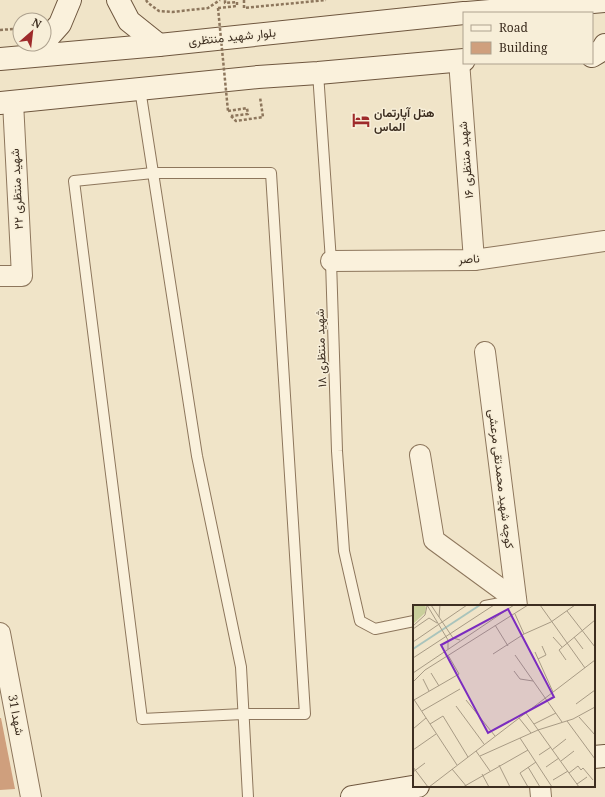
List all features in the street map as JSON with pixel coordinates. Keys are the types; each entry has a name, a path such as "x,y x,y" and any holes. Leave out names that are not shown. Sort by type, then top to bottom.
{"main road":[{"path":"52,33 60,24 70,0"},
{"path":"118,0 129,21 159,44"},
{"path":"480,12 596,2 598,7 605,14"},
{"name":"بلوار شهید منتظری","path":"52,47 159,44 463,13"},
{"path":"593,55 602,50 605,46"},
{"name":"بلوار شهید منتظری","path":"0,59 23,52"},
{"path":"593,56 605,58"},
{"path":"7,102 258,77 461,60"},
{"path":"595,757 605,756"},
{"path":"352,797 413,787"}],"street":[{"name":"شهید منتظری ۱۶","path":"461,60 474,260"},
{"name":"شهید منتظری ۲۲","path":"0,276 22,276 7,102"},
{"name":"ناصر","path":"331,262 474,260 605,240"},
{"name":"کوچه شهید محمدتقی مرعشی","path":"485,352 516,603"},
{"path":"420,455 434,540 516,603"},
{"name":"شهدا 31","path":"0,633 31,797"},
{"path":"540,787 541,797"}],"lane":[{"name":"شهید منتظری ۱۸","path":"318,73 331,262 337,451 344,551 360,621 375,629 413,621"},
{"path":"140,89 197,456 241,667 248,797"},
{"path":"153,173 271,173 305,714 243,714 142,719 74,181 153,173"},
{"path":"495,605 516,603"}],"path":[{"path":"146,0 159,11 172,12 208,8 220,0"},
{"path":"226,0 225,3 237,2 237,6 218,8 228,110 247,108 248,114 231,116 236,121 263,117 258,77"},
{"path":"244,0 244,8 326,0"},
{"path":"0,30 12,29"}],"building":[{"path":"1,718 15,789 0,790"}],"place":[{"name":"هتل آپارتمان الماس","path":"361,120"}]}
